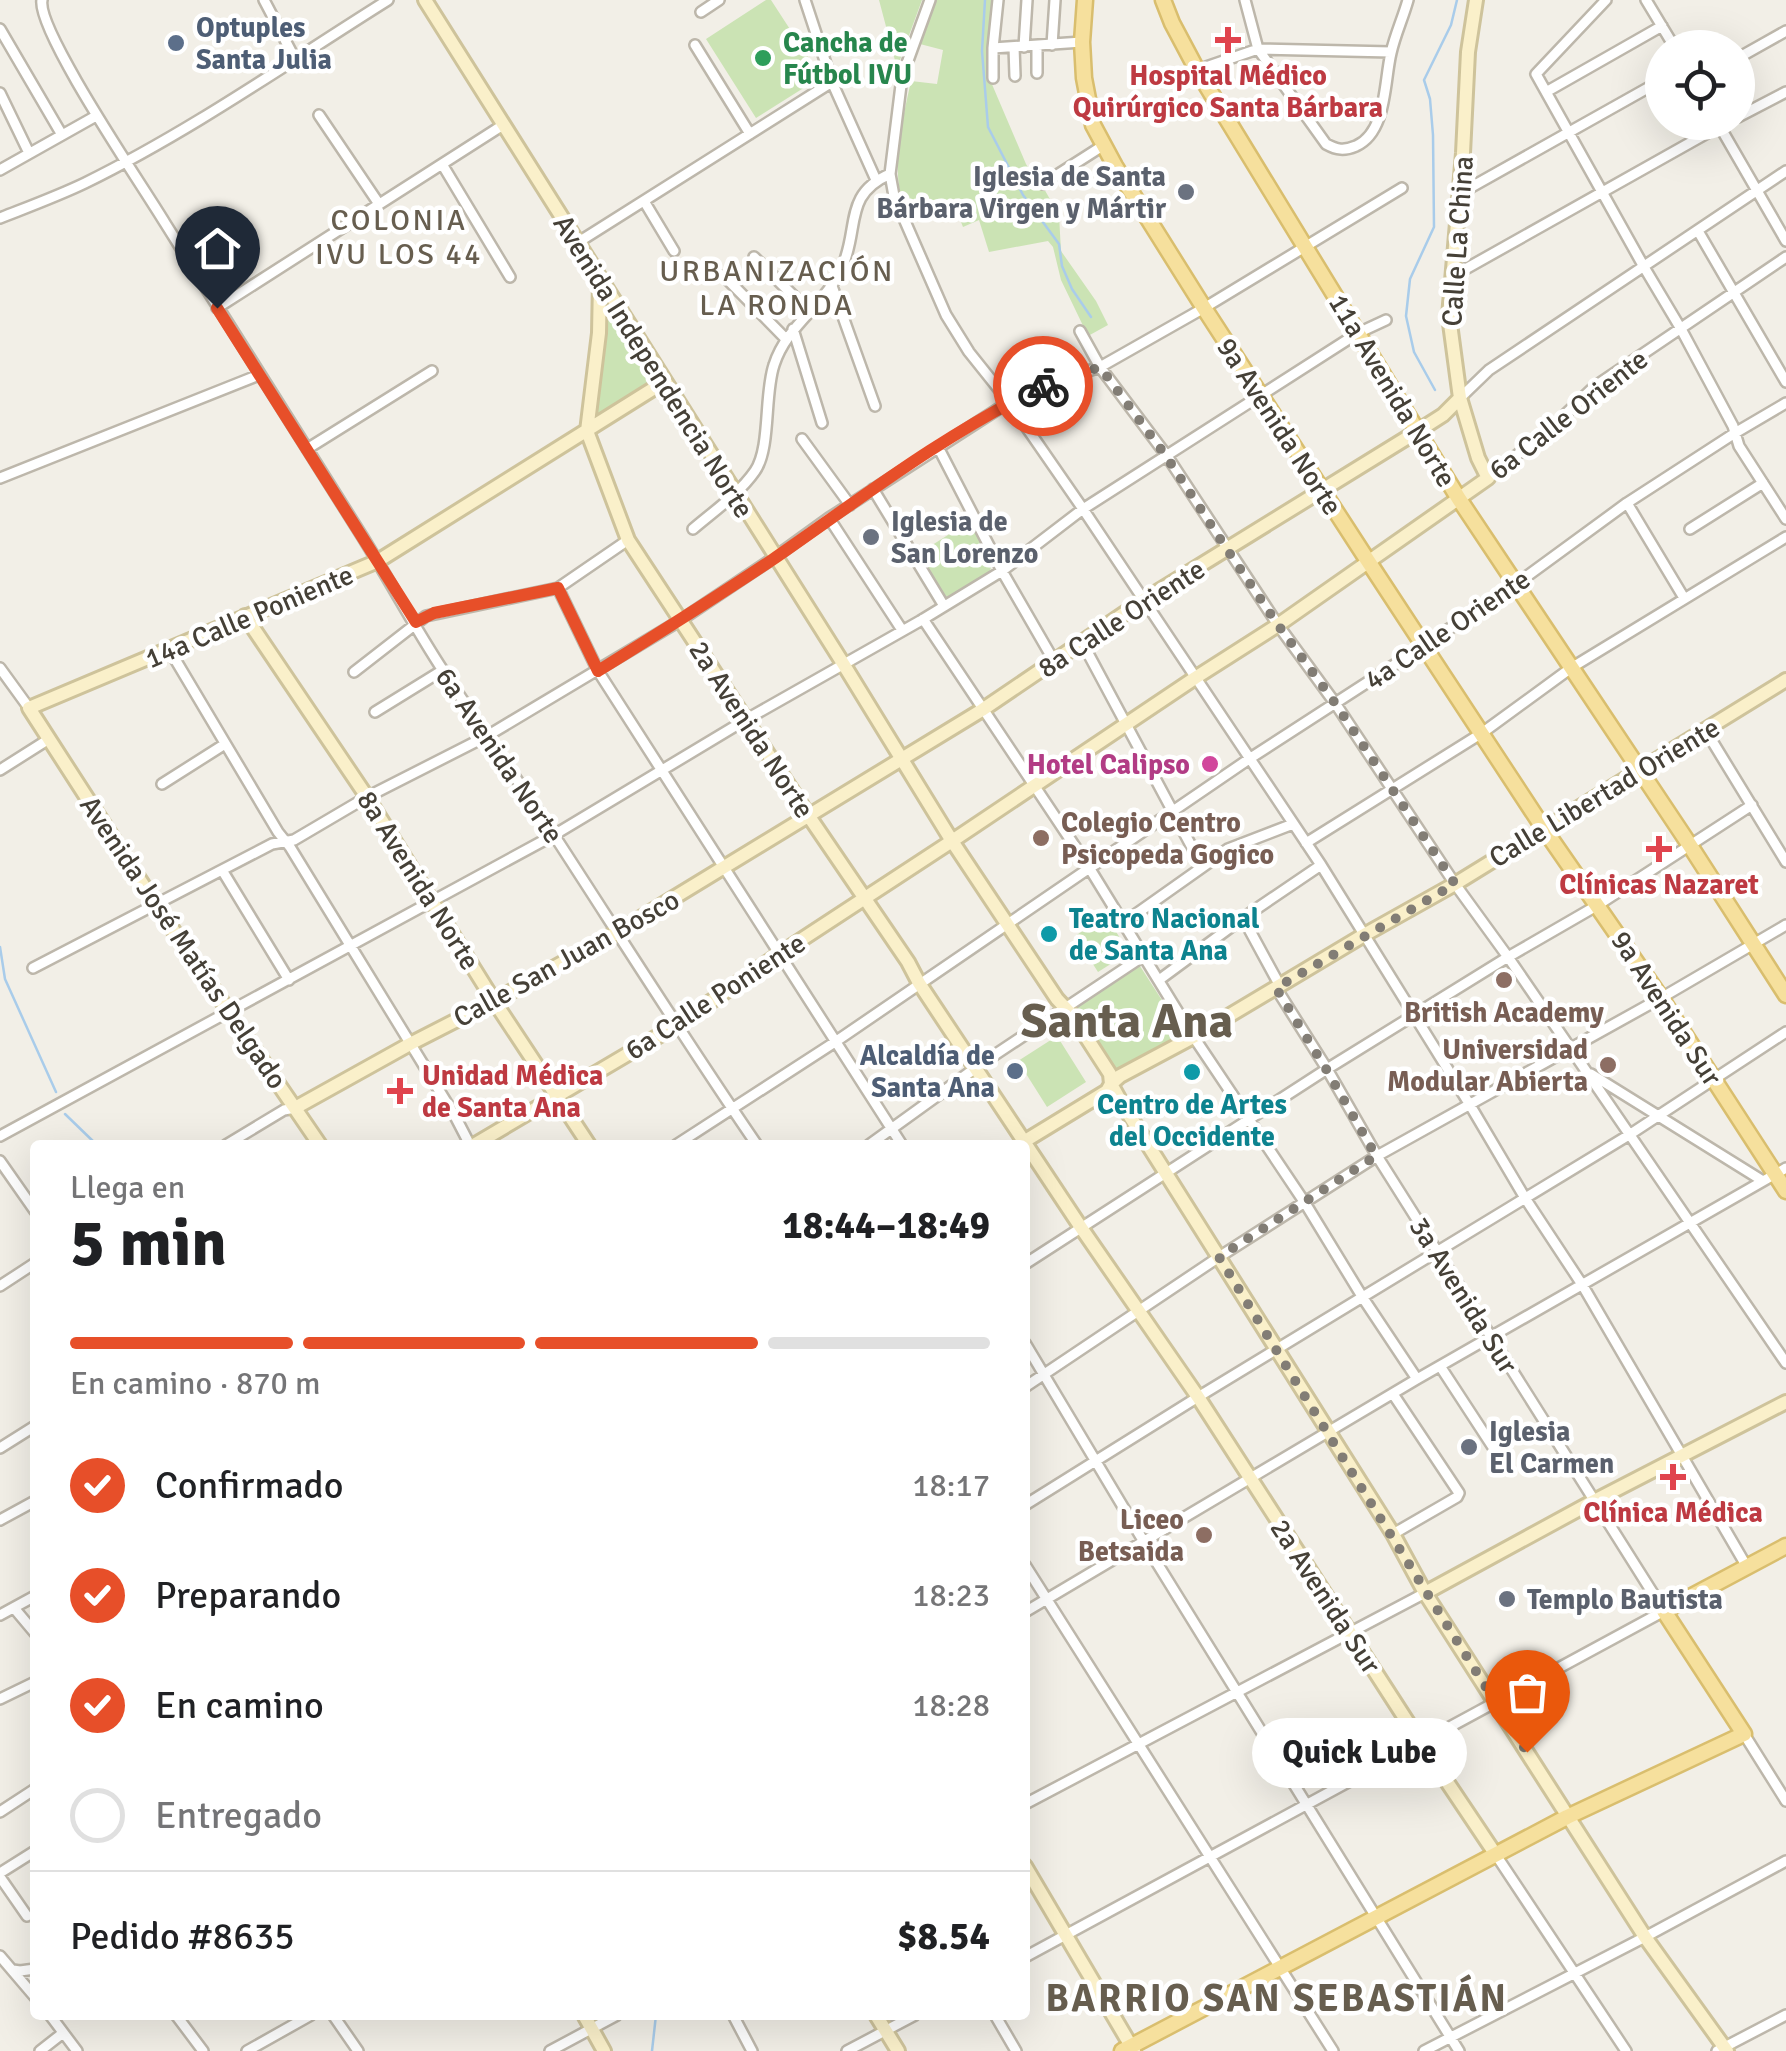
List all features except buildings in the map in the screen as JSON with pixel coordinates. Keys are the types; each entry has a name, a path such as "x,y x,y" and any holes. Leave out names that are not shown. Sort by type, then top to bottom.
{"main road":[{"name":"9a Avenida Norte","path":"1084,0 1084,78 1093,125 1104,145 1204,308 1544,829"},
{"name":"11a Avenida Norte","path":"1163,0 1222,111 1459,498 1786,994"},
{"name":"9a Avenida Sur","path":"1544,829 1661,998 1786,1191"},
{"path":"1664,1611 1786,1546"},
{"name":"3a Avenida Sur","path":"1664,1611 1744,1734"},
{"path":"1129,2049 1567,1818 1744,1734"}],"street":[{"name":"6a Avenida Norte","path":"42,0 40,8 50,31 96,116 443,670 753,1140"},
{"path":"264,0 294,59"},
{"path":"0,218 127,161 388,0"},
{"name":"Avenida Independencia Norte","path":"425,0 952,842 1110,1074 1111,1084 1567,1818 1723,2050"},
{"path":"701,12 719,0"},
{"path":"806,0 832,82 876,180"},
{"path":"930,0 902,77 890,174 894,196 946,316 1083,509 1321,865 1583,1286 1748,1567"},
{"path":"993,78 998,0"},
{"path":"1015,76 1027,0"},
{"path":"1052,45 1055,0"},
{"path":"1245,0 1258,48 1326,144 1337,150 1362,143 1375,127 1391,52 1408,0"},
{"name":"Calle La China","path":"1476,0 1468,52 1449,316 1460,398 1488,478"},
{"path":"1606,0 1536,74 1681,329 1736,433 1739,446 1786,519"},
{"path":"1646,0 1664,30"},
{"path":"1546,92 1662,26"},
{"path":"0,29 62,135"},
{"path":"1755,48 1786,31"},
{"path":"992,48 1082,42"},
{"path":"695,45 750,134"},
{"path":"1037,46 1037,72"},
{"path":"1198,70 1258,48 1391,52"},
{"path":"577,244 832,82"},
{"path":"1459,194 1645,90"},
{"path":"1755,108 1786,92"},
{"path":"0,93 29,154"},
{"path":"319,115 379,204"},
{"path":"0,170 96,116"},
{"path":"217,308 503,125"},
{"path":"1453,276 1694,140"},
{"path":"1731,140 1786,241"},
{"path":"1042,184 1104,145"},
{"path":"442,164 510,277"},
{"name":"8a Calle Oriente","path":"900,760 982,710 1144,600 1418,431 1442,415 1489,370 1786,171"},
{"path":"692,528 758,469 772,372 786,339 832,286 845,260 859,198 876,180 890,174"},
{"path":"33,968 272,844 294,840 367,797 487,736 681,620 829,518 1009,402 1100,367 1402,188"},
{"path":"644,201 674,250"},
{"path":"1698,230 1786,382"},
{"path":"754,257 810,312"},
{"name":"6a Calle Oriente","path":"952,842 1278,625 1488,478 1552,428 1594,387 1786,257"},
{"path":"724,276 786,339"},
{"name":"2a Avenida Norte","path":"600,280 599,332 587,430 628,540 908,962 1020,1140"},
{"path":"832,286 875,406"},
{"path":"0,1136 554,834 924,619 1002,571 1083,509 1358,333 1386,320"},
{"path":"793,329 822,423"},
{"path":"1080,331 1100,367 1166,456 1455,884 1786,1362"},
{"path":"307,448 432,371"},
{"path":"0,478 258,375"},
{"name":"14a Calle Poniente","path":"29,708 378,561 664,382"},
{"name":"4a Calle Oriente","path":"684,1140 1514,585 1627,503 1786,404"},
{"path":"802,439 850,505"},
{"path":"938,447 1054,662"},
{"path":"1690,528 1762,482"},
{"path":"873,489 944,606"},
{"path":"1627,503 1684,598"},
{"path":"829,518 902,630"},
{"path":"1306,844 1482,733 1572,668 1786,537"},
{"path":"354,672 416,622 434,613 558,588 628,540"},
{"path":"558,588 598,671 899,1140"},
{"name":"8a Avenida Norte","path":"246,616 367,797 586,1140"},
{"path":"924,619 1418,1379"},
{"path":"1082,642 1202,866"},
{"path":"168,649 469,1140"},
{"path":"0,668 29,708"},
{"path":"376,712 443,670"},
{"name":"Calle Libertad Oriente","path":"1027,1140 1105,1092 1120,1076 1455,884 1786,680"},
{"name":"Avenida José Matías Delgado","path":"29,708 156,905 316,1140"},
{"path":"1706,730 1786,862"},
{"path":"0,770 49,738"},
{"path":"162,784 224,744"},
{"name":"Calle San Juan Bosco","path":"234,1140 616,933 900,760"},
{"path":"1030,1261 1326,1069 1598,906 1752,804"},
{"path":"1122,924 1235,846 1293,824"},
{"name":"6a Calle Poniente","path":"480,1140 677,1025 778,954 952,842"},
{"path":"1158,980 1321,865"},
{"path":"222,870 289,980"},
{"name":"3a Avenida Sur","path":"1243,918 1278,987 1376,1156 1664,1611"},
{"path":"1030,1383 1376,1156 1786,924"},
{"path":"876,1140 1136,962 1140,953"},
{"path":"1030,1502 1660,1116 1786,1032"},
{"path":"1588,1073 1660,1116 1775,1174"},
{"name":"2a Avenida Sur","path":"1030,1154 1198,1397 1626,2051"},
{"path":"0,1162 30,1203"},
{"path":"1030,1609 1440,1366 1775,1174"},
{"path":"0,1286 30,1266"},
{"path":"1030,1351 1459,2051"},
{"path":"1440,1366 1502,1461"},
{"path":"1393,1394 1459,1492 1457,1497 1393,1534"},
{"path":"1030,1801 1786,1402"},
{"path":"0,1448 30,1429"},
{"path":"0,1520 30,1503"},
{"path":"1030,1572 1333,2051"},
{"path":"0,1614 30,1599"},
{"path":"14,1608 30,1627"},
{"path":"1030,1954 1664,1611"},
{"path":"0,1699 30,1684"},
{"name":"3a Avenida Sur","path":"1744,1734 1786,1801"},
{"path":"0,1812 30,1792"},
{"path":"27,1916 0,1874 30,1854"},
{"path":"1424,2051 1786,1860"},
{"path":"1030,1875 1129,2049"},
{"path":"0,1956 30,1992"},
{"path":"11,1969 30,1970"},
{"path":"1723,2050 1786,2015"},
{"path":"55,2020 77,2051"},
{"path":"180,2020 203,2051"},
{"path":"247,2051 301,2020"},
{"path":"336,2020 358,2051"},
{"path":"736,2020 752,2051"},
{"path":"879,2020 898,2051"},
{"path":"847,2051 907,2020"},
{"path":"999,2020 1016,2051"},
{"path":"550,2051 587,2021 604,2051"},
{"path":"40,2051 62,2032"}],"green space":[{"name":"Cancha de Fútbol IVU","path":"771,0 821,77 756,118 706,39"},
{"path":"879,0 922,0 897,68"},
{"path":"935,0 994,0 991,82 1026,164 1059,215 1061,251 1108,325 1088,336 1061,280 1048,241 989,252 979,220 963,227 953,202 907,217 899,183 901,132 911,81 937,84 943,50 920,44"},
{"path":"609,317 616,319 651,379 648,385 598,417 594,415"},
{"path":"970,521 993,562 989,573 950,597 943,595 918,554"},
{"path":"1106,916 1127,949 1125,955 1098,972 1075,936"},
{"path":"1138,963 1185,1036 1118,1073 1074,1008"},
{"path":"1057,1036 1086,1082 1047,1107 1018,1061"}],"waterway":[{"path":"985,0 982,51 988,127 1023,195 1059,244 1062,266 1072,289 1091,317"},
{"path":"1435,390 1414,352 1406,316 1410,279 1434,227 1433,135 1424,80 1451,25 1457,0"},
{"path":"0,947 5,979 56,1092"},
{"path":"65,1114 92,1140"},
{"path":"652,2051 655,2020"}],"way so far":[{"path":"1043,386 1100,367 1166,456 1455,884 1276,988 1376,1156 1219,1257 1527,1752"}],"place":[{"name":"Hospital Médico Quirúrgico Santa Bárbara","path":"1228,40"},
{"name":"Optuples Santa Julia","path":"176,43"},
{"name":"Cancha de Fútbol IVU","path":"763,58"},
{"name":"Iglesia de Santa Bárbara Virgen y Mártir","path":"1186,192"},
{"name":"Iglesia de San Lorenzo","path":"871,537"},
{"name":"Hotel Calipso","path":"1210,764"},
{"name":"Colegio Centro Psicopeda Gogico","path":"1041,838"},
{"name":"Clínicas Nazaret","path":"1659,849"},
{"name":"Teatro Nacional de Santa Ana","path":"1049,934"},
{"name":"British Academy","path":"1504,980"},
{"name":"Universidad Modular Abierta","path":"1608,1065"},
{"name":"Alcaldía de Santa Ana","path":"1015,1071"},
{"name":"Centro de Artes del Occidente","path":"1192,1072"},
{"name":"Unidad Médica de Santa Ana","path":"400,1091"},
{"name":"Iglesia El Carmen","path":"1469,1447"},
{"name":"Clínica Médica","path":"1673,1477"},
{"name":"Liceo Betsaida","path":"1204,1535"},
{"name":"Templo Bautista","path":"1507,1599"},
{"name":"Quick Lube","path":"1527,1752"}],"district":[{"name":"COLONIA IVU LOS 44","path":"399,237"},
{"name":"URBANIZACIÓN LA RONDA","path":"777,288"},
{"name":"Santa Ana","path":"1127,1020"},
{"name":"BARRIO SAN SEBASTIÁN","path":"1277,1998"}],"route":[{"path":"217,308 416,622 434,613 558,588 598,671 681,620 938,447 1009,402 1043,386"}]}
